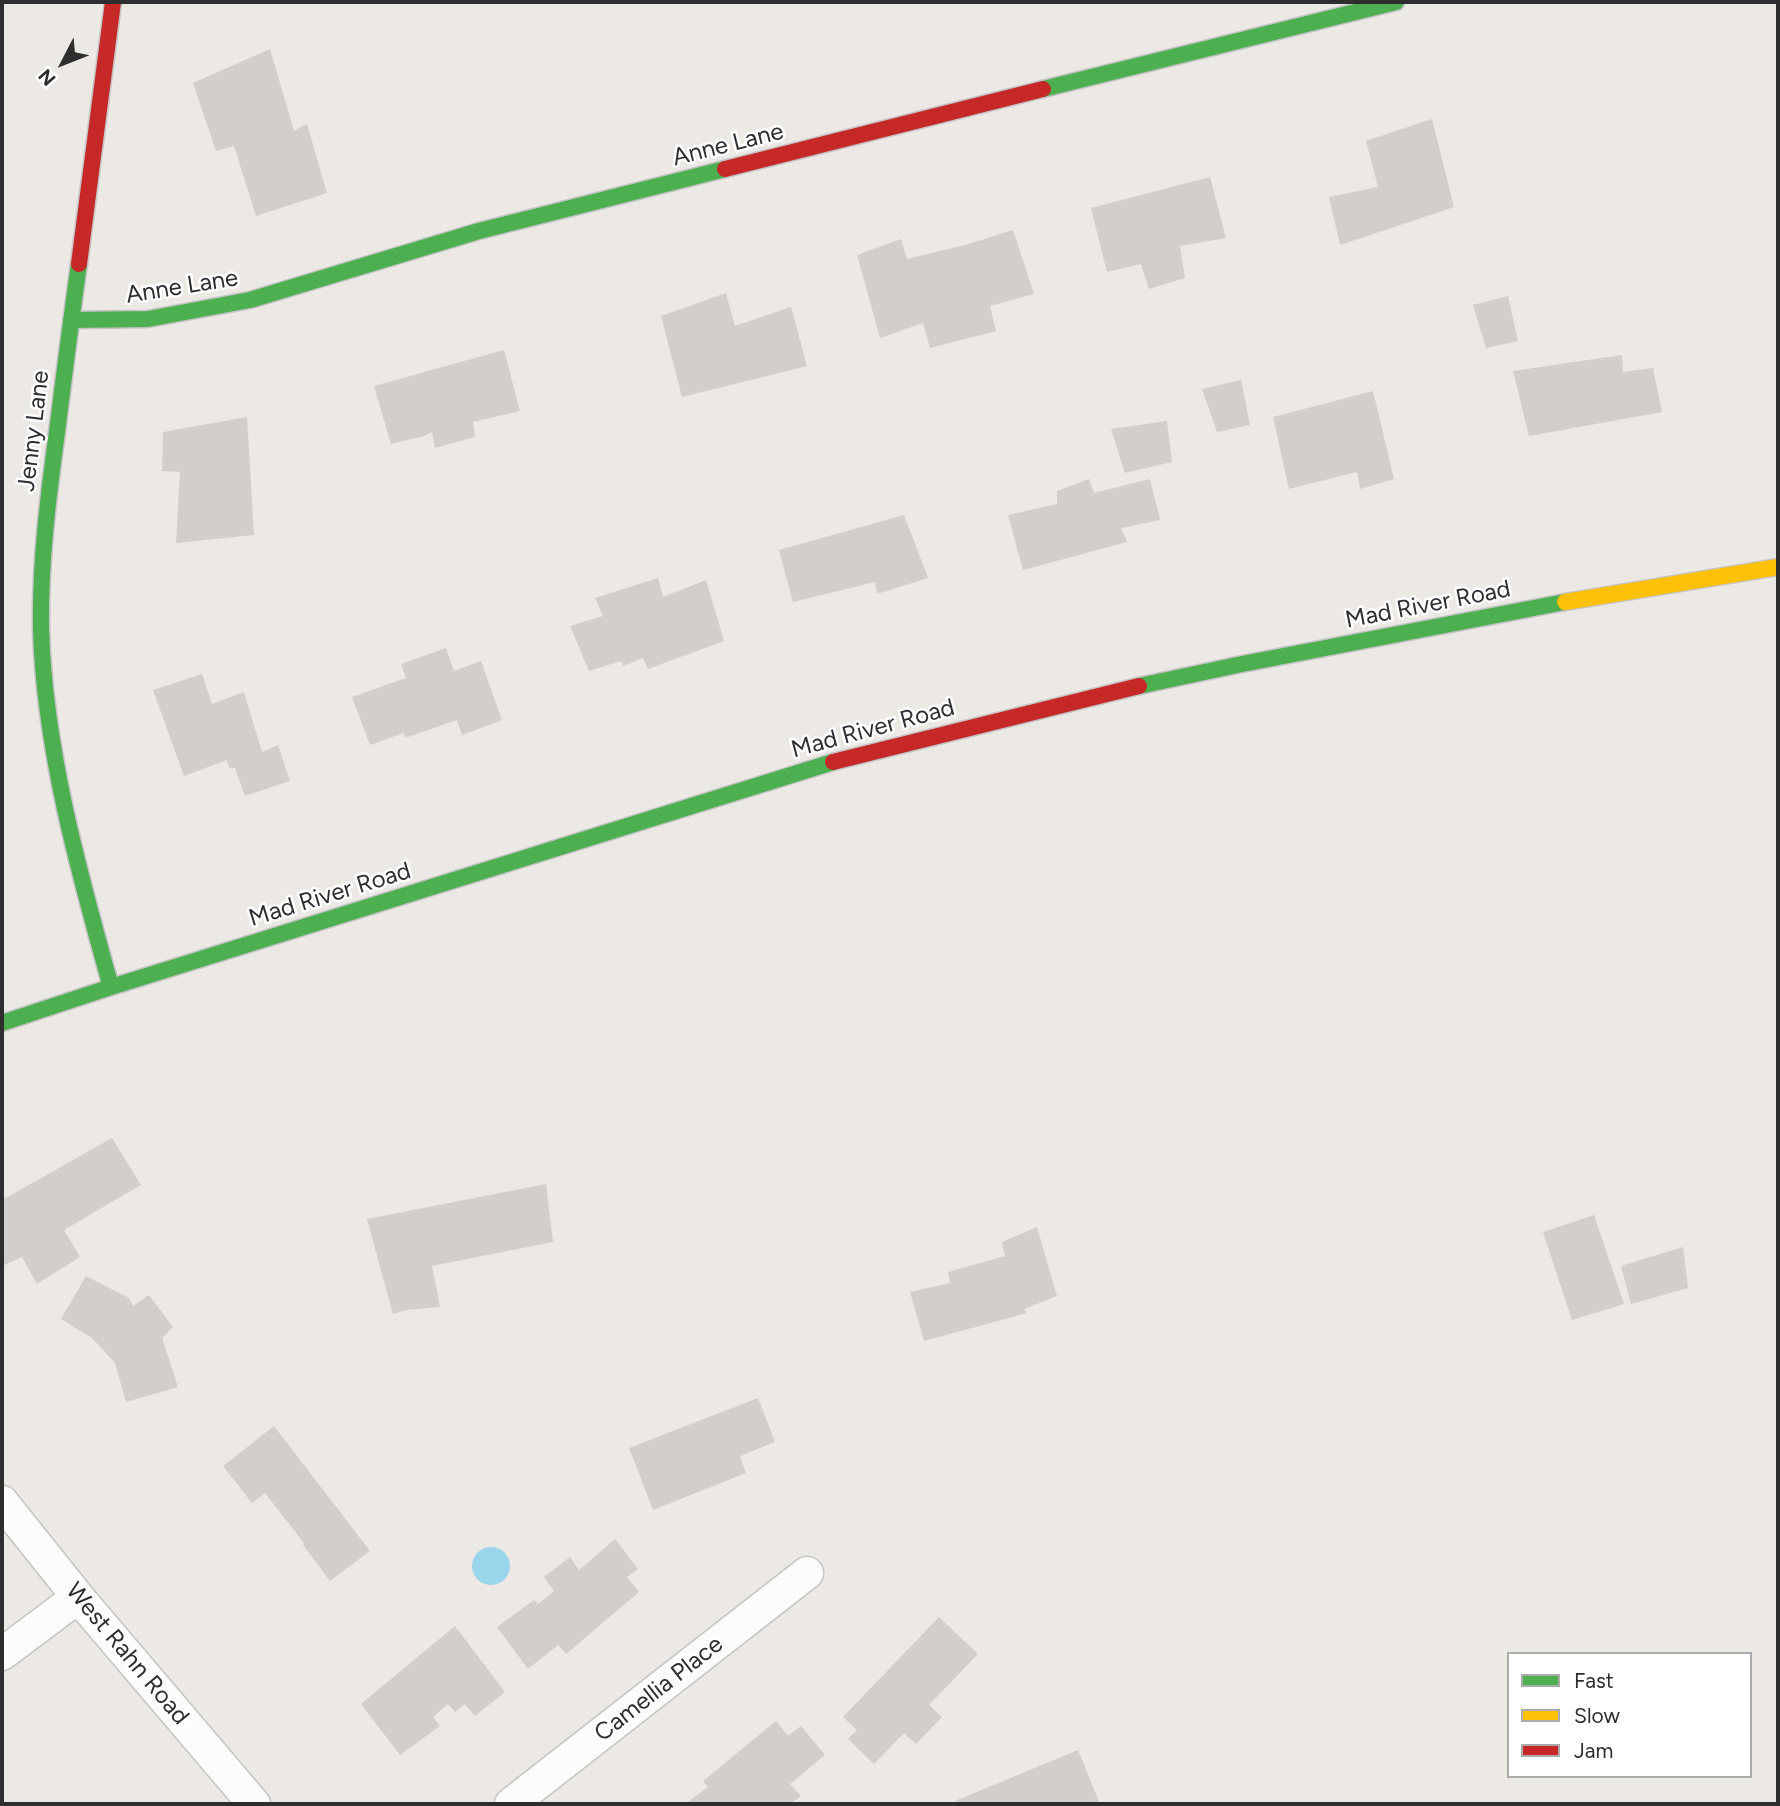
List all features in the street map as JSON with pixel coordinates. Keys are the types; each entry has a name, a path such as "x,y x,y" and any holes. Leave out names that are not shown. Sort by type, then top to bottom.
{"street":[{"name":"Jenny Lane","path":"111,987 93,925 57,761 43,662 41,600 44,528 113,2"},
{"name":"Anne Lane","path":"71,320 148,319 250,300 480,231 1396,2"},
{"name":"Mad River Road","path":"2,1023 853,755 1106,693 1242,664 1544,606 1778,567"},
{"name":"West Rahn Road","path":"2,1502 78,1597 254,1804"},
{"name":"Camellia Place","path":"511,1804 807,1573"},
{"path":"2,1654 78,1597"}],"water":[{"path":"491,1547 504,1553 510,1566 504,1579 491,1585 478,1579 472,1566 478,1553"}],"building":[{"path":"270,49 294,131 307,124 327,193 256,216 234,146 216,151 193,83"},
{"path":"1432,119 1454,207 1340,245 1329,197 1378,187 1366,141"},
{"path":"1210,177 1226,238 1180,246 1185,278 1149,289 1141,264 1107,272 1091,208"},
{"path":"1013,230 1034,294 990,306 996,331 930,348 923,323 880,338 857,255 901,239 907,259"},
{"path":"726,293 735,326 791,307 807,366 682,397 661,316"},
{"path":"1508,296 1518,341 1486,348 1473,305"},
{"path":"504,350 520,411 473,422 475,437 435,448 432,432 391,444 374,386"},
{"path":"1622,355 1623,372 1653,368 1662,412 1529,436 1513,371"},
{"path":"1241,380 1250,425 1217,432 1202,389"},
{"path":"1373,391 1394,479 1360,489 1357,472 1289,489 1273,417"},
{"path":"247,417 254,535 176,543 180,472 162,471 163,432"},
{"path":"1167,421 1172,462 1125,473 1111,429"},
{"path":"1089,479 1094,493 1150,479 1160,520 1121,528 1127,542 1023,570 1008,515 1057,504 1057,491"},
{"path":"904,515 928,578 877,594 875,582 793,602 779,550"},
{"path":"658,578 663,597 706,580 724,641 648,669 643,658 623,666 621,661 589,671 570,626 603,616 595,598"},
{"path":"446,648 454,671 481,661 502,720 462,735 457,720 405,738 404,733 370,745 352,697 406,678 401,664"},
{"path":"202,674 212,704 244,692 262,752 278,745 290,781 245,796 235,768 229,768 227,760 184,776 153,690"},
{"path":"112,1138 141,1185 64,1230 80,1257 37,1284 22,1257 2,1266 2,1200"},
{"path":"546,1184 553,1242 432,1266 440,1307 393,1314 367,1219"},
{"path":"1594,1215 1624,1304 1572,1320 1543,1232"},
{"path":"1037,1227 1057,1296 1024,1309 1027,1313 924,1341 910,1292 950,1283 948,1272 1005,1256 1002,1242"},
{"path":"1683,1247 1688,1288 1631,1304 1621,1266"},
{"path":"86,1276 129,1298 133,1306 149,1295 173,1327 162,1338 178,1387 126,1402 115,1363 92,1338 61,1319"},
{"path":"758,1398 775,1442 740,1456 746,1473 653,1510 629,1448"},
{"path":"274,1426 370,1551 330,1581 265,1493 252,1503 223,1466"},
{"path":"615,1539 638,1569 627,1577 639,1592 566,1654 558,1645 528,1669 497,1627 534,1600 538,1604 554,1591 544,1577 570,1557 579,1570"},
{"path":"939,1617 978,1654 929,1705 942,1717 916,1744 904,1733 874,1764 848,1739 857,1730 843,1717"},
{"path":"455,1626 505,1692 475,1716 465,1704 455,1712 448,1704 433,1717 440,1726 400,1755 361,1704"},
{"path":"776,1721 788,1736 801,1726 825,1755 790,1784 801,1796 790,1804 685,1804 708,1787 703,1781"},
{"path":"1078,1750 1100,1804 957,1804 955,1801"}],"traffic: fast":[{"path":"1043,89 1396,2"},
{"path":"71,320 148,319 250,300 479,231 725,169"},
{"path":"79,264 48,506 43,554 41,628 56,764 87,900 111,987"},
{"path":"1139,686 1565,602"},
{"path":"2,1023 833,762"}],"traffic: slow":[{"path":"1565,602 1778,567"}],"traffic: jam":[{"path":"79,264 113,2"},
{"path":"725,169 1043,89"},
{"path":"833,762 1139,686"}]}
